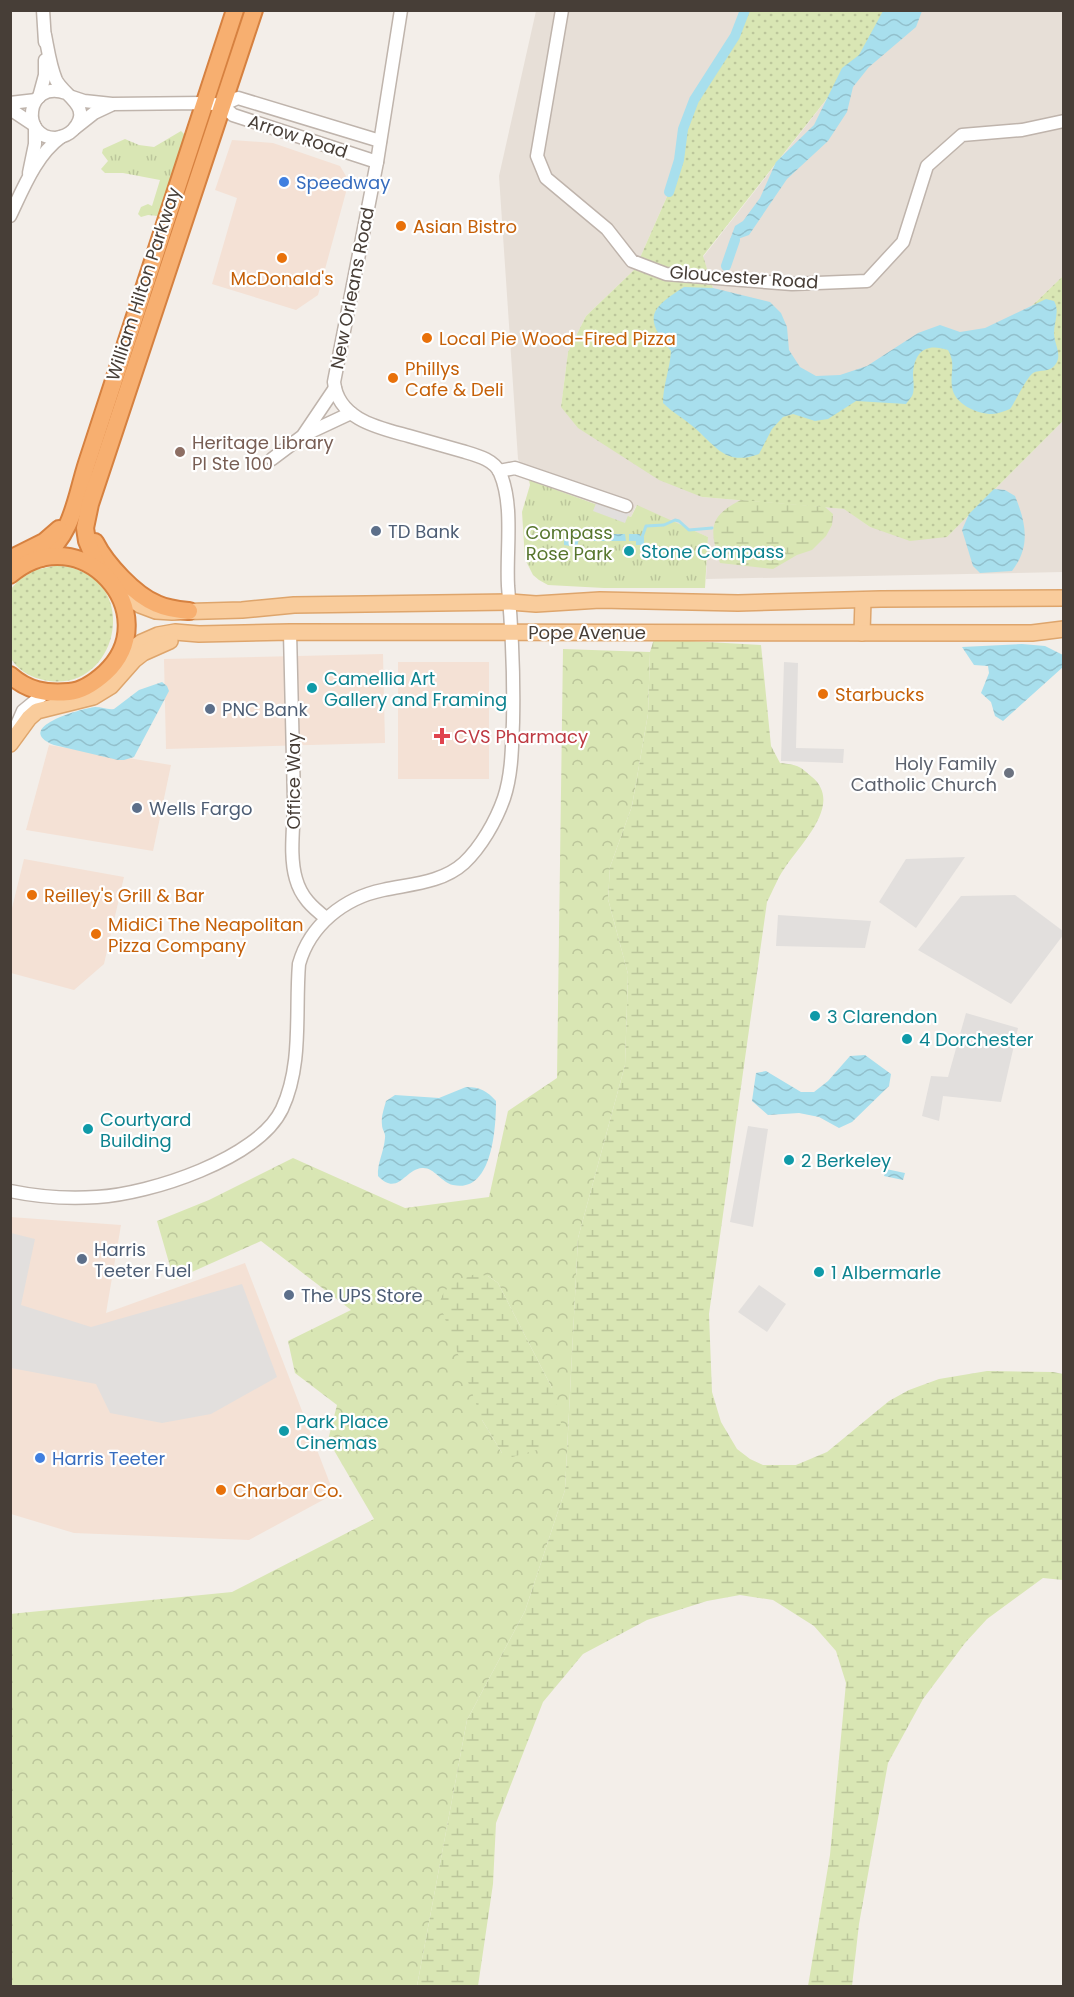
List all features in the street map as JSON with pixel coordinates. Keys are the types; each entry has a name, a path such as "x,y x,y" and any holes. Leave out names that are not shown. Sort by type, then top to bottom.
{"highway":[{"name":"William Hilton Parkway","path":"41,558 58,543 72,519 78,491 235,10"},
{"name":"William Hilton Parkway","path":"99,570 87,541 85,528 90,504 100,480 254,10"},
{"path":"100,480 91,526 97,546 115,569 143,597 159,605 189,611"},
{"path":"10,559 44,542 56,532 65,520 78,491"},
{"path":"10,575 18,568 41,558 56,555 78,559 99,570 117,590 123,602 126,623 123,647 112,667 97,681 76,691 45,693 35,691 10,675"}],"main road":[{"name":"Pope Avenue","path":"117,590 140,605 156,611 242,610 294,605 510,602 536,604 600,600 738,603 1064,598"},
{"path":"861,633 863,600"},
{"name":"Pope Avenue","path":"117,659 142,642 158,635 175,632 199,634 290,632 1032,633 1064,629"},
{"path":"10,742 29,718 38,711 93,697 111,686 143,653 166,642 199,634"}],"street":[{"path":"26,183 35,144 31,112 45,75 43,10"},
{"name":"New Orleans Road","path":"351,413 341,404 334,382 377,162 401,10"},
{"name":"Gloucester Road","path":"562,10 537,156 546,178 607,229 632,261 666,274 792,284 867,280 903,242 927,166 962,135 1022,130 1064,121"},
{"path":"45,35 57,83 79,109 74,129"},
{"path":"10,103 37,98 52,90 69,95"},
{"name":"Arrow Road","path":"69,95 84,101 112,104 205,103 222,105 238,98 380,141"},
{"path":"10,216 26,183 47,149 94,113 112,104"},
{"name":"Arrow Road","path":"222,105 232,115 377,162"},
{"path":"10,109 46,136 62,137"},
{"path":"304,435 335,388"},
{"path":"10,1191 69,1198 127,1193 226,1159 261,1135 274,1121 285,1102 297,1045 299,964 307,945 326,918 356,899 381,890 432,880 463,864 476,850 504,797 512,762 514,682 507,499 499,471 482,457 369,424 351,413 304,435 272,459"},
{"path":"499,471 515,468 626,506"},
{"name":"Office Way","path":"290,632 293,861 301,892 308,903 326,918"},
{"path":"10,742 23,711 45,693"}],"shaded area":[{"path":"536,11 745,11 735,36 694,100 683,129 679,160 669,192 635,269 586,316 568,352 561,407 702,497 845,509 870,527 947,537 1063,421 1063,572 706,579 708,537 636,506 631,517 529,480 518,459 499,176"},
{"path":"896,11 1063,11 1063,276 986,350 812,401 713,288 703,257"},
{"path":"232,140 273,143 340,166 349,181 318,295 296,310 212,284 237,198 215,190"},
{"path":"597,501 629,513 625,523 593,511"},
{"path":"383,654 385,743 166,749 164,659"},
{"path":"398,662 489,662 489,779 398,779"},
{"path":"784,662 798,663 796,748 844,749 843,763 781,761"},
{"path":"49,745 171,765 153,851 26,830"},
{"path":"965,857 916,928 879,902 906,859"},
{"path":"24,859 124,877 104,964 74,990 11,973 11,912"},
{"path":"1015,895 1064,934 1011,1004 918,950 961,896"},
{"path":"778,915 871,921 865,948 776,946"},
{"path":"966,1013 1018,1028 1001,1102 943,1096 939,1121 922,1116 931,1076 948,1077"},
{"path":"748,1126 768,1129 753,1227 730,1222"},
{"path":"10,1217 121,1225 106,1313 245,1263 334,1494 249,1540 74,1533 11,1514"},
{"path":"11,1233 35,1239 21,1305 91,1327 242,1284 277,1377 211,1414 162,1423 110,1413 96,1384 11,1368"},
{"path":"759,1285 786,1304 767,1332 738,1312"}],"green space":[{"path":"745,11 896,11 703,256 713,288 812,401 928,335 986,350 1063,276 1063,421 947,537 910,541 870,527 844,509 702,497 659,480 578,428 561,407 568,352 586,316 635,269 669,192 679,160 683,129 694,100 735,36"},
{"path":"181,131 185,135 185,140 163,208 158,216 141,217 138,214 141,207 148,204 152,206 160,180 123,173 105,173 101,169 108,161 102,153 103,149 125,139 139,145 154,147"},
{"name":"Compass Rose Park","path":"529,480 631,517 637,505 708,537 705,588 604,588 548,585 539,580 533,575 525,559 522,512 530,485"},
{"path":"741,500 825,507 833,514 832,525 826,536 812,550 797,555 773,569 720,563 714,542 714,526 722,512"},
{"path":"54,566 70,567 94,579 108,596 113,617 111,638 102,658 86,673 66,681 31,676 11,659 10,590 19,580 35,570"},
{"path":"654,639 761,645 771,746 780,763 798,766 812,777 821,788 823,799 816,824 782,873 767,902 709,1314 712,1392 721,1422 737,1449 750,1459 763,1465 796,1465 827,1452 889,1401 909,1390 939,1379 987,1371 1063,1374 1063,1580 1043,1578 987,1619 965,1643 923,1699 888,1763 859,1924 852,1986 808,1986 830,1855 846,1683 836,1651 814,1626 773,1600 740,1595 707,1601 647,1620 583,1654 543,1702 496,1823 493,1884 478,1986 417,1986 467,1720 525,1611 565,1490 578,1238 625,1065 628,974 608,899 610,867 632,806 648,714 650,652"},
{"path":"563,649 650,652 648,714 632,806 610,867 608,899 628,974 625,1065 578,1238 565,1490 525,1611 467,1720 417,1986 11,1986 10,1614 232,1592 374,1519 328,1440 337,1405 295,1373 288,1341 351,1310 261,1241 174,1280 157,1221 209,1200 293,1158 405,1208 489,1197 508,1111 557,1078","holes":["488,1276 498,1283 552,1388 502,1453 482,1420"]},
{"path":"475,1274 488,1276 498,1283 552,1388 561,1423 556,1437 544,1448 512,1457 502,1453 482,1420 440,1305 441,1298 447,1289"}],"water":[{"path":"883,11 922,11 916,27 869,67 853,87 847,112 828,141 787,179 749,235 735,240 731,237 735,226 743,221 760,198 776,162 814,125 842,68 859,55"},
{"path":"684,287 713,288 770,302 781,313 787,327 789,350 800,367 816,376 840,375 867,366 918,333 940,325 960,332 985,328 1046,299 1054,301 1056,305 1054,337 1058,357 1053,367 1030,375 1010,409 992,414 973,410 957,398 952,387 952,364 948,350 928,348 923,350 916,359 913,394 906,404 856,401 828,419 815,421 793,414 783,417 772,429 759,454 739,458 723,453 663,403 671,351 656,330 654,314 664,302"},
{"path":"994,489 1005,490 1015,496 1024,525 1024,543 1022,553 1012,571 980,573 973,566 962,530 969,514"},
{"path":"569,531 580,534 577,547 564,545 564,537 569,537"},
{"path":"591,534 625,534 626,541 591,541"},
{"path":"629,534 640,534 644,537 644,545 636,545 636,541 629,541"},
{"path":"1022,644 1045,646 1063,655 1063,667 1003,721 995,716 991,702 981,693 989,673 988,666 974,665 962,647"},
{"path":"162,682 169,691 134,757 118,760 54,745 43,739 41,732 53,720 95,707 114,709 139,690"},
{"path":"865,1055 891,1074 889,1086 852,1122 839,1128 819,1117 799,1113 768,1115 752,1101 756,1073 766,1071 801,1092 814,1092 828,1081 850,1056"},
{"path":"466,1087 483,1090 496,1101 490,1156 477,1179 466,1185 453,1185 426,1168 416,1169 391,1184 378,1176 385,1138 382,1122 386,1101 395,1095 439,1098"},
{"path":"886,1169 905,1173 903,1180 884,1176"}],"waterway":[{"path":"669,192 679,160 683,129 694,100 735,36 745,10"},
{"path":"726,266 735,240"},
{"path":"642,537 646,526 664,525 675,520 689,530 712,528"}],"place":[{"name":"Speedway","path":"284,182"},
{"name":"Asian Bistro","path":"401,226"},
{"name":"McDonald's","path":"282,258"},
{"name":"Local Pie Wood-Fired Pizza","path":"427,338"},
{"name":"Phillys Cafe & Deli","path":"393,378"},
{"name":"Heritage Library Pl Ste 100","path":"180,452"},
{"name":"TD Bank","path":"376,531"},
{"name":"Stone Compass","path":"629,551"},
{"name":"Camellia Art Gallery and Framing","path":"312,688"},
{"name":"Starbucks","path":"823,694"},
{"name":"PNC Bank","path":"210,709"},
{"name":"CVS Pharmacy","path":"442,736"},
{"name":"Holy Family Catholic Church","path":"1009,773"},
{"name":"Wells Fargo","path":"137,808"},
{"name":"Reilley's Grill & Bar","path":"32,895"},
{"name":"MidiCi The Neapolitan Pizza Company","path":"96,934"},
{"name":"3 Clarendon","path":"815,1016"},
{"name":"4 Dorchester","path":"907,1039"},
{"name":"Courtyard Building","path":"88,1129"},
{"name":"2 Berkeley","path":"789,1160"},
{"name":"Harris Teeter Fuel","path":"82,1259"},
{"name":"1 Albermarle","path":"819,1272"},
{"name":"The UPS Store","path":"289,1295"},
{"name":"Park Place Cinemas","path":"284,1431"},
{"name":"Harris Teeter","path":"40,1458"},
{"name":"Charbar Co.","path":"221,1490"}]}
